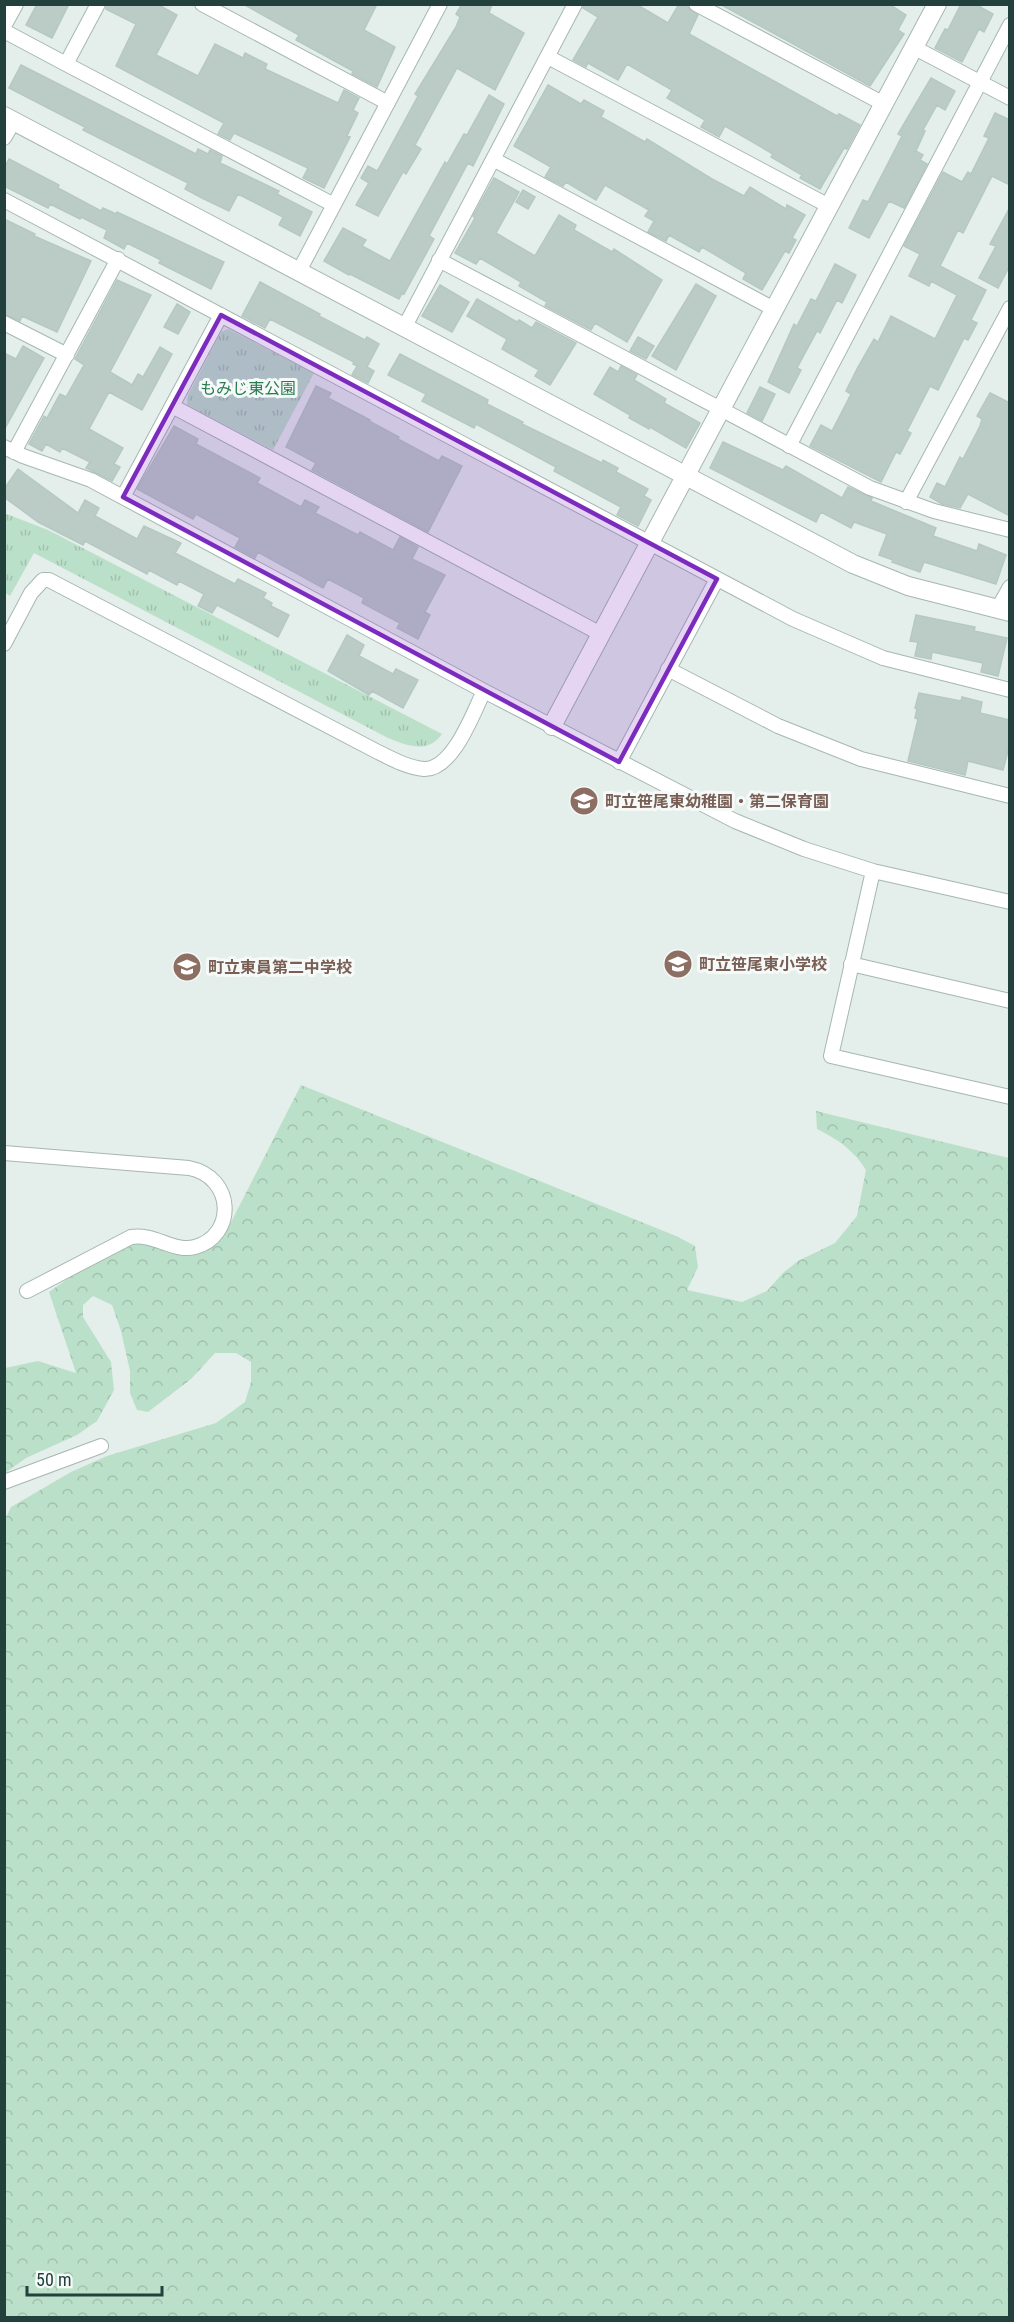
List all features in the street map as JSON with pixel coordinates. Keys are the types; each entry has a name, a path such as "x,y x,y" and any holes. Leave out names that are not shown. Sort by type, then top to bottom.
{"street":[{"path":"4,22 14,4"},
{"path":"66,64 98,4"},
{"path":"202,4 387,104"},
{"path":"299,271 440,4"},
{"path":"404,328 575,4"},
{"path":"696,4 884,104"},
{"path":"552,726 937,4"},
{"path":"789,446 978,82 1010,25"},
{"path":"4,31 334,206"},
{"path":"913,47 1010,98"},
{"path":"548,57 829,206"},
{"path":"4,138 9,118 685,477 824,550 872,572 908,586 1003,611 1010,587"},
{"path":"493,159 774,309"},
{"path":"4,200 717,579 820,631 883,658 1010,690"},
{"path":"118,260 67,355 9,450 79,474 123,496 618,762 764,834 873,871 1010,902"},
{"path":"439,261 870,488 906,502 1010,530"},
{"path":"906,502 1010,308"},
{"path":"123,496 221,315"},
{"path":"4,323 67,355"},
{"path":"172,406 601,634"},
{"path":"618,762 717,579"},
{"path":"4,644 32,593 43,580 49,580 376,751 425,769 442,762 457,746 484,691"},
{"path":"668,669 778,726 861,759 1010,796"},
{"path":"873,871 831,1056 1010,1097"},
{"path":"851,964 1010,1000"},
{"path":"4,1153 201,1170 213,1178 223,1195 224,1215 221,1225 210,1239 196,1247 181,1248 142,1235 131,1237 27,1291"},
{"path":"4,1482 101,1446"}],"highlighted area":[{"path":"221,315 717,579 619,762 123,497"}],"green space":[{"name":"もみじ東公園","path":"228,329 314,373 273,450 187,405 188,395 221,332"},
{"path":"4,513 48,530 442,734 424,746 410,746 388,738 34,553 10,596 5,593"},
{"path":"301,1085 676,1236 695,1246 698,1267 687,1290 742,1302 767,1291 783,1273 798,1261 835,1243 857,1216 866,1170 844,1146 817,1129 816,1111 1009,1158 1009,2317 5,2317 4,1521 11,1507 71,1472 107,1456 216,1423 245,1402 251,1382 251,1362 236,1353 215,1353 191,1379 148,1412 137,1410 130,1393 130,1371 121,1331 112,1305 93,1296 83,1305 83,1317 111,1362 114,1390 97,1421 77,1435 26,1458 5,1473 5,1368 38,1361 76,1373 49,1292 76,1273 132,1242 147,1243 187,1256 198,1254 224,1236"}],"building":[{"path":"37,4 69,4 52,38 26,25"},
{"path":"107,4 157,4 177,15 156,55 198,76 215,44 243,58 245,53 267,64 265,69 338,103 344,90 359,98 353,110 358,113 347,136 350,137 324,188 303,178 308,168 234,133 230,140 218,134 224,123 116,66 136,24 106,9"},
{"path":"243,4 377,4 364,30 395,47 377,87 296,40 299,35"},
{"path":"462,4 492,4 489,13 524,33 495,90 457,68 415,145 421,149 406,174 403,172 378,216 356,205 369,183 361,178 368,166 377,171 379,168 418,96 415,94 456,27 460,17 456,14"},
{"path":"584,4 636,4 668,23 679,4 687,4 689,9 698,15 689,34 837,116 839,114 860,125 820,189 800,178 802,175 771,157 773,154 725,126 719,137 701,127 705,120 667,98 672,90 627,64 618,80 588,63 586,67 573,60 598,17 583,8"},
{"path":"720,4 889,4 906,15 898,30 904,34 870,86"},
{"path":"961,4 975,4 993,14 984,32 979,29 962,62 935,48 945,29 948,30"},
{"path":"21,65 196,154 198,149 208,154 210,150 222,156 220,163 279,191 277,194 312,212 300,236 279,225 283,217 238,194 229,211 202,198 185,189 188,183 83,130 85,127 9,88"},
{"path":"931,78 955,91 945,110 937,105 923,130 925,131 916,151 923,155 920,160 927,164 904,208 889,201 869,238 849,228 863,200 868,202 902,136 898,134"},
{"path":"548,85 581,104 584,100 604,111 601,117 645,142 647,139 744,196 750,187 786,209 787,205 805,215 792,238 796,240 789,253 785,251 762,290 743,279 746,273 702,247 699,252 669,235 666,241 648,232 654,221 645,216 649,210 605,185 596,200 566,182 563,186 545,177 551,167 514,146"},
{"path":"489,95 504,104 473,166 468,163 429,236 434,239 404,294 402,293 399,299 324,261 343,228 366,240 362,246 390,261 445,162 447,164 464,134 467,135"},
{"path":"995,113 1010,120 1010,185 992,176 963,233 958,230 940,266 986,290 971,320 977,323 968,340 964,338 938,390 930,386 907,431 911,433 900,454 896,452 881,482 810,446 821,425 832,431 851,394 846,391 858,367 874,339 878,342 891,316 935,339 957,295 931,281 929,286 909,276 920,254 904,246 943,172 962,182 968,172 971,174 989,138 984,136"},
{"path":"9,159 59,185 58,188 101,211 103,208 116,214 117,212 224,262 211,289 159,263 161,260 127,243 124,249 104,238 107,230 81,217 80,219 50,204 48,208 4,186 4,168"},
{"path":"494,178 519,192 496,233 535,256 559,215 576,225 574,230 612,252 614,249 662,280 627,342 595,323 591,330 545,306 547,302 519,286 521,282 480,258 476,264 455,253"},
{"path":"523,190 535,197 528,209 516,202"},
{"path":"1010,207 1010,265 998,288 979,278 996,246 990,244"},
{"path":"4,219 35,234 34,236 91,261 57,332 22,316 20,321 4,314"},
{"path":"835,264 856,275 842,303 837,300 820,333 817,331 797,368 801,370 789,393 768,382 794,324 797,326 811,299 816,301"},
{"path":"117,280 151,295 110,372 132,385 138,374 143,377 160,347 172,354 142,410 109,392 89,429 123,448 114,464 120,467 112,481 86,468 90,462 62,448 60,452 46,444 42,451 29,444 44,416 47,418 60,394 66,397 84,365 75,359"},
{"path":"260,282 365,340 367,337 379,344 367,367 374,371 368,383 352,375 357,366 353,364 354,362 270,319 265,328 242,316"},
{"path":"696,284 716,296 676,370 652,356"},
{"path":"440,285 469,302 452,332 422,316"},
{"path":"477,299 517,322 519,320 532,328 536,322 576,343 550,385 535,376 539,370 502,349 507,339 467,316"},
{"path":"177,304 190,312 178,334 164,327"},
{"path":"638,337 654,346 646,359 630,351"},
{"path":"23,346 44,358 4,430 4,353 16,359"},
{"path":"400,354 488,400 487,404 523,422 522,424 602,463 603,460 618,468 616,472 648,489 644,496 651,500 638,526 617,515 621,507 554,471 556,467 476,424 474,428 422,401 426,394 388,375"},
{"path":"621,366 637,375 634,380 666,399 664,403 700,423 686,448 650,427 649,429 629,418 630,415 594,394 610,367 618,372"},
{"path":"316,386 331,393 328,398 370,420 399,437 398,439 439,461 442,456 462,466 428,532 312,470 316,463 286,447"},
{"path":"760,387 775,394 762,421 747,413"},
{"path":"990,393 1010,403 1010,516 968,494 960,508 942,504 930,497 937,483 945,487 960,457 963,459 980,426 982,419 977,416"},
{"path":"174,426 198,439 196,444 260,478 257,483 301,507 305,500 319,507 315,513 358,535 360,532 393,550 400,537 418,547 412,559 445,575 425,612 430,615 418,639 397,628 400,623 362,603 364,598 328,579 323,588 258,552 255,558 235,547 240,538 196,514 193,519 137,489"},
{"path":"723,442 783,470 786,466 842,498 848,487 872,498 871,501 936,528 933,536 977,551 979,544 1006,555 996,584 924,562 920,572 892,562 893,560 879,555 887,534 854,522 851,528 821,512 816,522 710,468"},
{"path":"18,469 78,513 85,500 99,508 95,516 137,539 144,526 181,543 175,553 235,584 238,579 266,593 263,598 272,603 271,606 289,615 278,637 217,605 212,613 198,606 204,594 179,581 177,585 149,570 147,574 85,541 83,545 38,522 4,497 4,489"},
{"path":"916,615 975,627 974,631 1007,638 998,676 981,672 983,663 932,652 931,659 915,656 918,642 910,641"},
{"path":"347,635 364,645 359,656 393,674 396,669 418,680 403,708 372,691 369,695 328,671"},
{"path":"919,693 961,701 962,697 982,702 980,713 1010,720 1010,743 1003,770 968,761 965,775 908,761 918,719 915,718 917,709 915,708"}],"place":[{"name":"町立笹尾東幼稚園・第二保育園","path":"584,801"},
{"name":"町立笹尾東小学校","path":"678,964"},
{"name":"町立東員第二中学校","path":"187,967"}]}
